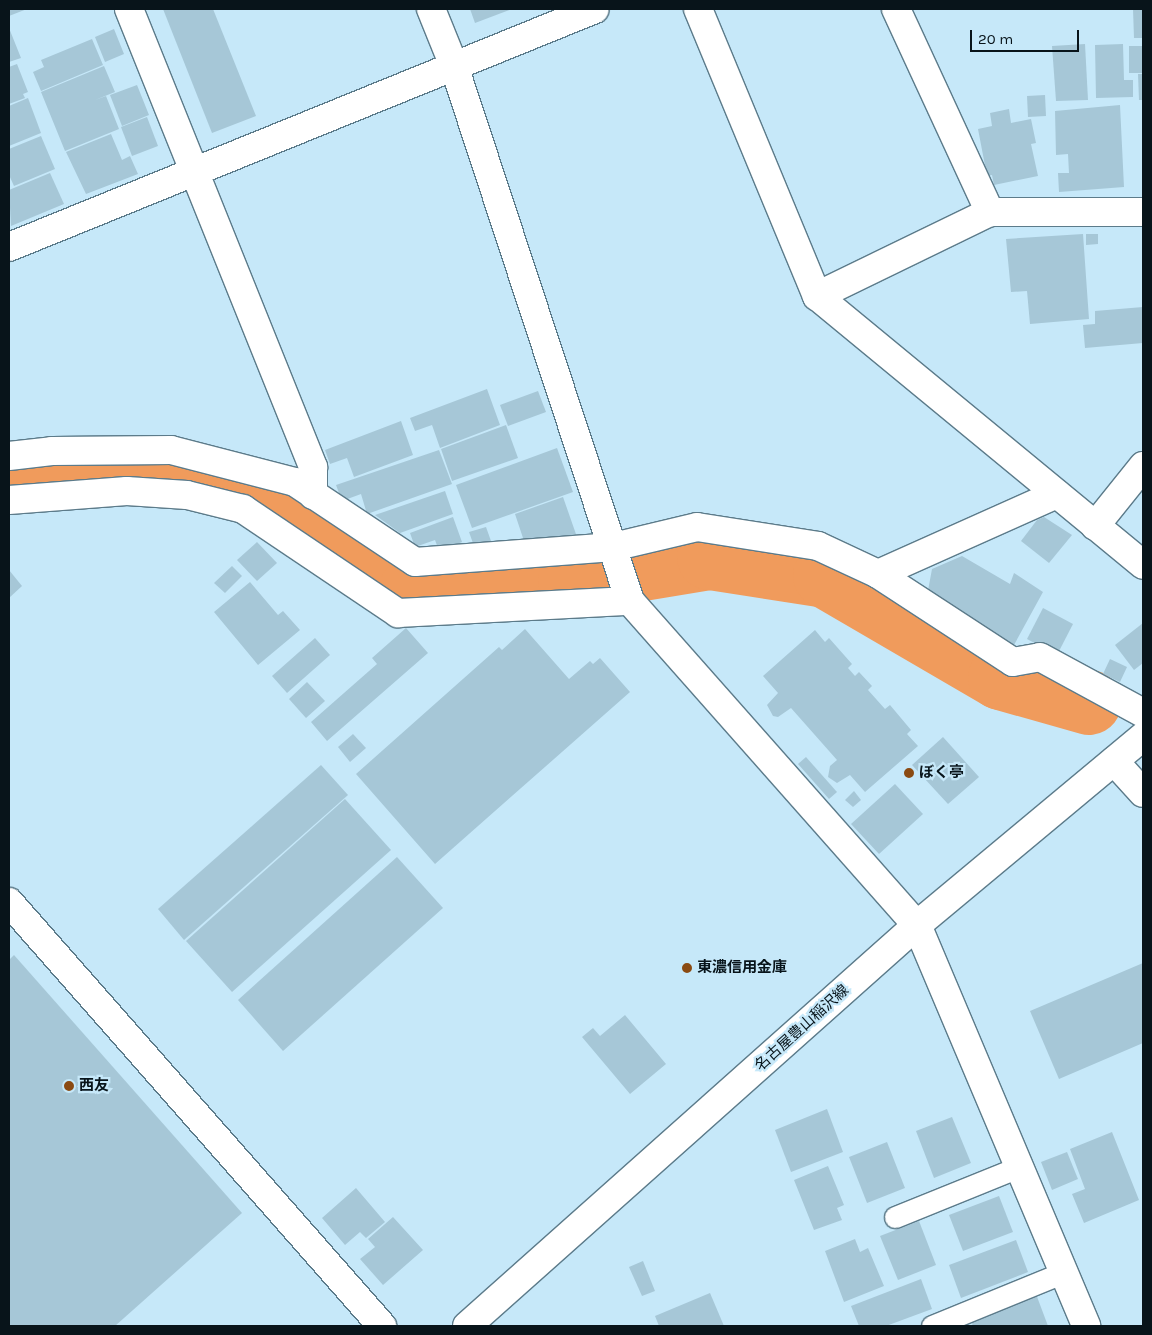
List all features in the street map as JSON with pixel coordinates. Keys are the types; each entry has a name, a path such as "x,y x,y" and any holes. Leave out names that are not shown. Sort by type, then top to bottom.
{"street":[{"path":"129,9 313,467 314,494"},
{"path":"431,9 454,66 621,574 917,925 1086,1326"},
{"path":"9,247 194,169 595,9"},
{"path":"698,9 818,296 1143,565"},
{"path":"896,9 990,212"},
{"path":"818,296 990,212 1143,212"},
{"path":"9,456 52,451 171,450 295,482 415,562 621,574"},
{"path":"1095,526 1143,466"},
{"path":"9,500 127,491 187,495 243,509 398,613 621,574 696,527 818,546 878,574 1013,662 1040,657 1143,713"},
{"path":"878,574 1058,494"},
{"name":"名古屋豊山稲沢線","path":"467,1326 917,925 1143,737"},
{"path":"1114,761 1143,793"},
{"path":"9,902 382,1326"}],"lane":[{"path":"896,1217 1019,1167"},
{"path":"932,1326 1064,1272"}],"building":[{"path":"9,9 27,9 9,16"},
{"path":"163,9 213,9 256,116 212,133"},
{"path":"470,9 512,9 475,23"},
{"path":"1133,9 1143,9 1143,38 1134,38"},
{"path":"9,28 21,58 9,62"},
{"path":"114,29 124,54 105,62 95,37"},
{"path":"92,39 103,65 41,91 33,72 44,67 41,60"},
{"path":"1085,44 1088,100 1056,101 1052,46"},
{"path":"1123,44 1124,80 1133,80 1133,97 1096,98 1095,45"},
{"path":"1129,46 1143,46 1143,73 1129,73"},
{"path":"17,64 28,92 23,94 25,98 9,104 9,67"},
{"path":"104,66 115,92 95,100 106,96 119,129 65,151 41,92"},
{"path":"1138,74 1143,74 1143,100 1139,100"},
{"path":"137,85 149,115 122,126 110,95"},
{"path":"1045,95 1046,116 1028,117 1027,96"},
{"path":"28,98 41,133 9,146 9,106"},
{"path":"1120,105 1124,187 1059,192 1058,173 1069,173 1068,154 1056,155 1055,111"},
{"path":"1009,109 1011,123 1031,119 1036,143 1031,144 1038,176 994,185 992,175 987,176 978,129 992,126 990,113"},
{"path":"147,117 158,146 132,156 121,127"},
{"path":"111,134 122,160 130,156 138,174 86,194 66,152"},
{"path":"41,136 55,169 14,186 9,175 9,149"},
{"path":"50,173 64,204 11,226 9,190"},
{"path":"1083,234 1089,319 1030,324 1027,291 1011,292 1006,239"},
{"path":"1086,234 1098,234 1098,244 1086,245"},
{"path":"1143,307 1143,343 1085,348 1083,325 1095,324 1095,311"},
{"path":"487,389 500,425 440,448 432,425 415,431 410,418"},
{"path":"538,391 546,412 508,426 500,405"},
{"path":"401,421 413,455 354,477 347,458 330,464 325,450"},
{"path":"506,425 518,458 452,481 441,449"},
{"path":"557,448 573,492 472,528 456,485"},
{"path":"439,450 452,484 367,514 361,494 342,501 336,485"},
{"path":"445,491 453,514 400,533 375,515"},
{"path":"563,497 577,537 526,547 515,514"},
{"path":"453,517 462,542 439,551 435,540 415,547 410,533"},
{"path":"1044,517 1072,535 1049,563 1021,541 1037,520"},
{"path":"486,527 491,541 474,546 469,532"},
{"path":"257,542 277,563 257,581 237,560"},
{"path":"962,556 1010,584 1014,573 1043,592 1014,645 927,596 932,569"},
{"path":"232,566 242,576 225,593 214,583"},
{"path":"9,570 22,586 9,598"},
{"path":"250,582 278,615 283,611 300,630 258,665 214,612"},
{"path":"1043,608 1073,624 1057,655 1027,639"},
{"path":"1143,623 1143,663 1134,670 1115,645"},
{"path":"406,628 428,653 327,741 311,722 377,664 372,658"},
{"path":"525,629 569,679 590,661 593,664 600,658 630,692 435,864 356,774 499,647 502,650"},
{"path":"815,630 825,642 829,638 852,664 848,668 855,676 859,672 872,686 868,690 885,709 890,705 911,730 907,734 918,746 865,792 850,775 837,783 828,777 830,766 837,760 791,708 778,717 773,716 767,705 778,693 763,676"},
{"path":"315,638 330,655 287,693 272,676"},
{"path":"1110,659 1127,667 1120,682 1103,674"},
{"path":"307,682 325,701 306,718 289,699"},
{"path":"353,734 366,748 350,762 338,747"},
{"path":"943,737 979,777 948,804 912,765"},
{"path":"806,757 837,792 829,799 798,764"},
{"path":"321,765 348,795 184,940 158,909"},
{"path":"895,784 923,814 879,854 851,824"},
{"path":"854,791 861,800 853,807 845,800"},
{"path":"345,799 391,850 232,992 186,941"},
{"path":"397,857 443,908 283,1051 238,1000"},
{"name":"西友","path":"14,955 242,1213 115,1326 9,1326 9,960"},
{"path":"1143,963 1143,1043 1059,1079 1030,1011"},
{"path":"625,1015 666,1064 630,1094 582,1037 593,1028 600,1036"},
{"path":"827,1109 843,1152 791,1172 775,1130"},
{"path":"952,1117 971,1163 934,1178 916,1131"},
{"path":"1112,1132 1139,1200 1084,1223 1072,1194 1085,1189 1070,1149"},
{"path":"887,1142 905,1188 867,1203 849,1157"},
{"path":"1067,1152 1078,1179 1052,1190 1041,1162"},
{"path":"828,1166 844,1205 837,1208 842,1220 814,1230 794,1180"},
{"path":"356,1188 385,1222 366,1238 360,1232 345,1245 322,1218"},
{"path":"999,1196 1013,1232 963,1251 949,1215"},
{"path":"393,1217 423,1250 383,1285 360,1259 375,1247 368,1239"},
{"path":"919,1221 936,1265 898,1280 880,1236"},
{"path":"855,1239 860,1252 868,1248 884,1286 844,1302 825,1251"},
{"path":"1016,1240 1028,1272 961,1298 949,1265"},
{"path":"643,1261 655,1291 642,1296 629,1267"},
{"path":"921,1279 932,1309 886,1326 859,1326 851,1306"},
{"path":"710,1293 724,1326 659,1326 655,1316"},
{"path":"1036,1294 1048,1326 973,1326 970,1319"}],"waterway":[{"path":"9,478 169,471 253,492 411,589 570,580 709,557 825,575 1000,677 1089,702"}],"place":[{"name":"ぼく亭","path":"909,773"},
{"name":"東濃信用金庫","path":"687,968"},
{"name":"西友","path":"69,1086"}]}
